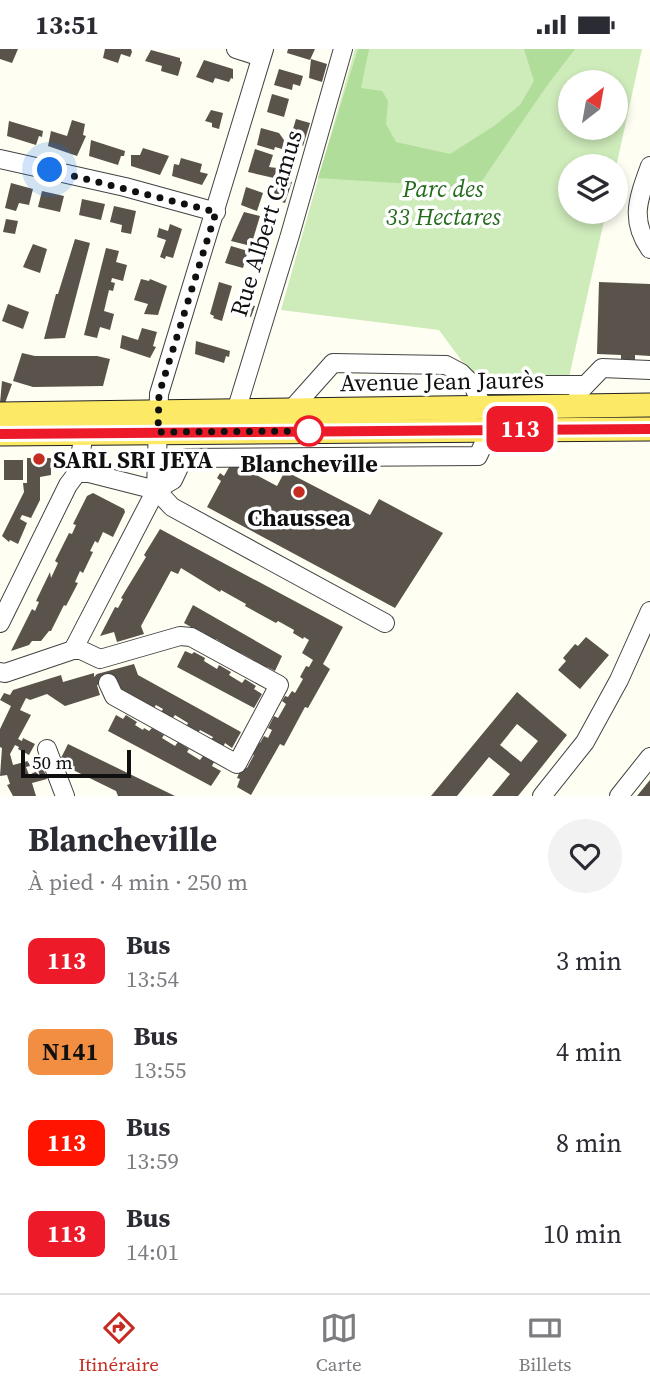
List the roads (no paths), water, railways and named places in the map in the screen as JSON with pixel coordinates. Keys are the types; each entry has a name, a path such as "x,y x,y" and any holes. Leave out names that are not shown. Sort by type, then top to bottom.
{"main road":[{"name":"Avenue Jean Jaurès","path":"233,422 291,410 650,405"},
{"path":"0,414 116,413 157,423"},
{"name":"Avenue Jean Jaurès","path":"233,422 490,430 650,429"},
{"path":"0,435 84,434 157,423 233,422"}],"street":[{"path":"73,650 156,490 159,394 262,53 236,49"},
{"name":"Rue Albert Camus","path":"233,422 343,49"},
{"path":"0,159 125,187 216,212"},
{"path":"650,166 636,212 642,236 650,249"},
{"path":"291,410 333,363 368,362 446,365 461,373 473,385 482,406"},
{"path":"566,405 602,367 650,370"},
{"path":"473,385 585,385"},
{"path":"0,623 68,485 82,469 84,434 88,427 116,413"},
{"path":"156,490 173,480 181,463 187,458 478,456 490,430"},
{"path":"82,469 156,490 172,507 385,623"},
{"path":"542,796 585,742 619,680 650,611"},
{"path":"0,672 5,673 80,650 104,671 114,696 237,764 279,685 191,637 180,636 104,671"},
{"path":"47,748 65,796"},
{"path":"620,796 650,757"}],"place":[{"name":"Blancheville","path":"309,431"},
{"name":"SARL SRI JEYA","path":"39,459"},
{"name":"Chaussea","path":"299,492"}],"park label":[{"name":"Parc des 33 Hectares","path":"443,202"}]}
